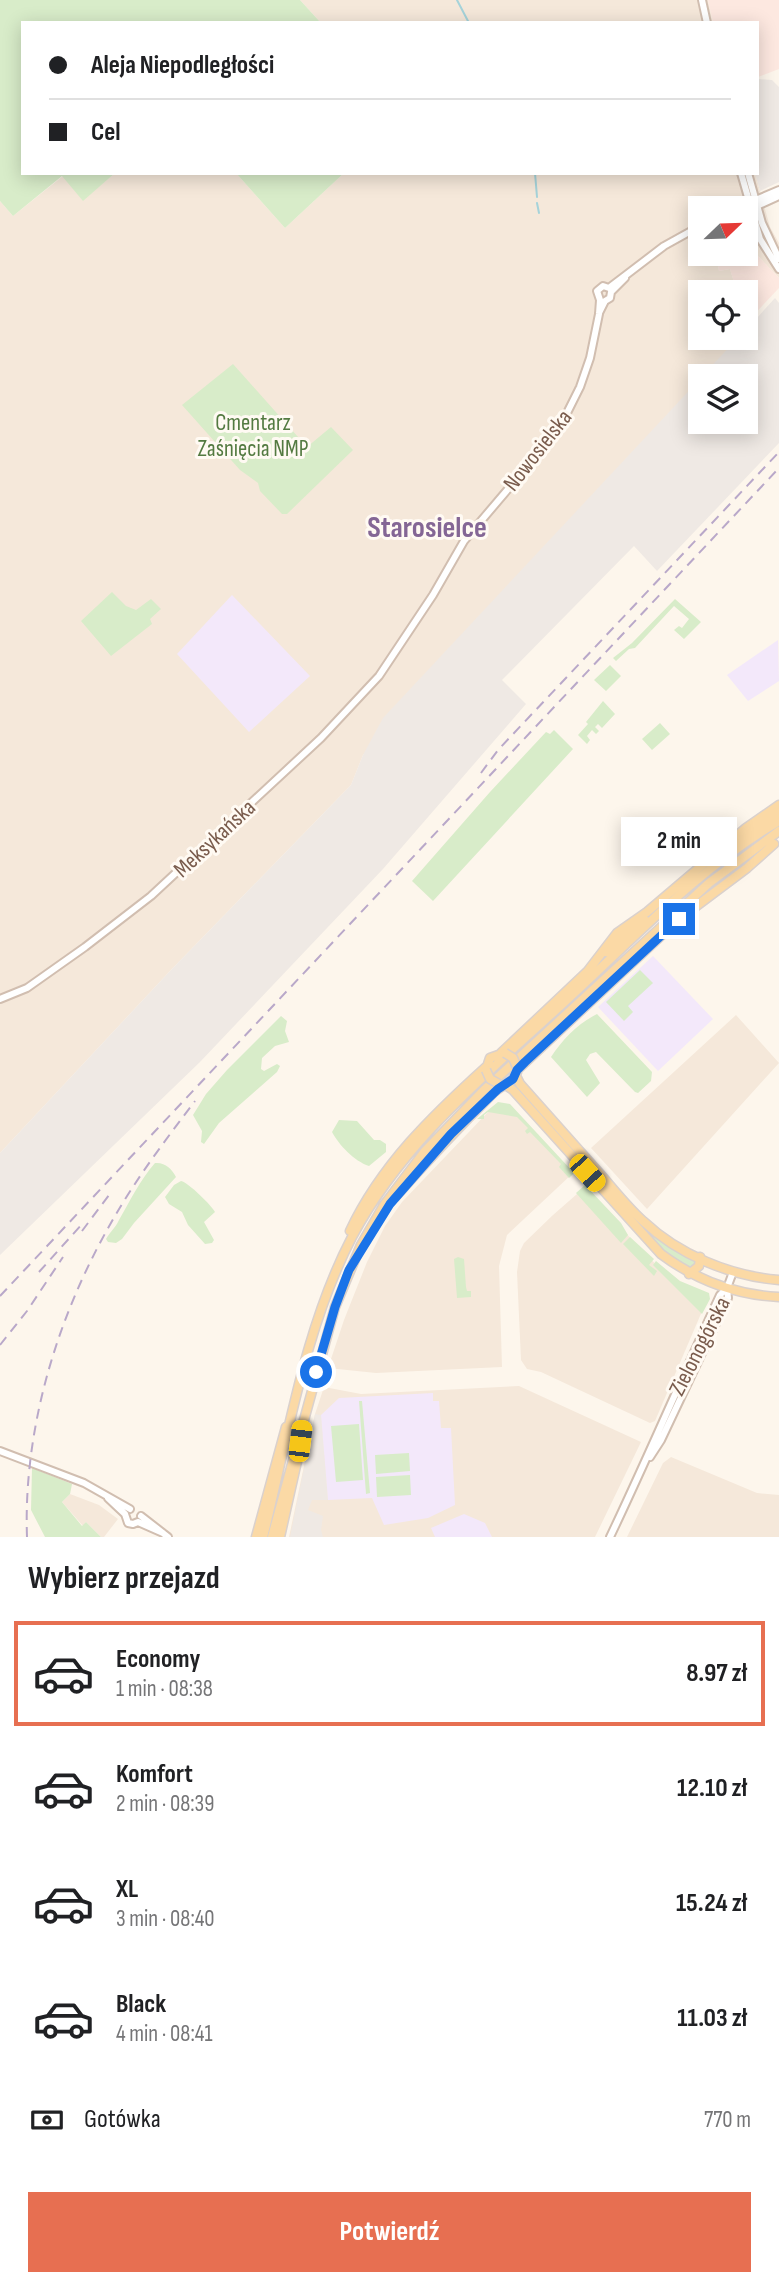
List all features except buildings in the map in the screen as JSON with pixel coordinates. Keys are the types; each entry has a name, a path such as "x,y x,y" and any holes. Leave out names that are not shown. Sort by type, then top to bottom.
{"main road":[{"path":"587,972 617,933 647,912 746,828 779,805"},
{"path":"325,1301 347,1247 365,1214 418,1143 667,906 744,838 779,813"},
{"path":"713,866 779,821"},
{"path":"272,1537 322,1347 349,1270 384,1205 425,1151 483,1091 709,883 779,831"},
{"path":"673,916 777,842"},
{"path":"349,1270 395,1196 451,1134 679,919 747,869 777,842"},
{"path":"262,1537 296,1401 335,1264 360,1210 413,1138 486,1069 490,1058 503,1053 623,936 667,906"},
{"path":"503,1053 513,1058 520,1084 642,1220 667,1240 733,1272 779,1280"},
{"path":"486,1069 490,1079 513,1090 653,1246 690,1274 727,1288 779,1297"},
{"path":"690,1274 699,1266 700,1257"},
{"path":"256,1537 282,1436 296,1401"},
{"path":"280,1537 298,1462 303,1421"}],"street":[{"path":"702,0 707,21"},
{"path":"742,175 749,196"},
{"path":"748,175 751,196"},
{"path":"758,202 779,190"},
{"path":"758,204 779,196"},
{"path":"758,219 779,258"},
{"path":"758,231 760,239 779,269"},
{"path":"610,290 603,286 597,294 603,300 610,298 610,290 626,276 664,246 688,233"},
{"name":"Nowosielska","path":"401,644 467,536 541,450 566,415 584,377 603,300"},
{"name":"Meksykańska","path":"0,999 27,988 77,953 166,883 347,712 379,676 401,644"},
{"name":"Zielonogórska","path":"610,1537 646,1461 666,1429 727,1301 727,1288 733,1272"},
{"path":"0,1451 83,1483 127,1511 137,1509 139,1519 166,1535"},
{"path":"127,1511 128,1523 133,1524 139,1519"}],"shaded area":[{"path":"300,0 708,0 713,21 319,21"},
{"path":"708,0 779,0 779,69 759,77 759,21 713,21"},
{"path":"759,79 772,80 779,87 779,182 760,191 756,175 759,175"},
{"path":"113,175 238,175 285,228 342,175 756,175 770,227 779,243 779,278 758,256 758,196 688,196 688,266 718,266 719,271 730,269 733,280 688,280 688,350 728,350 714,364 688,364 688,393 363,755 351,785 170,971 0,1153 0,201 13,216 63,176 83,200"},
{"path":"758,256 779,278 779,288 758,310 758,280 733,280 730,269 719,271 718,266 758,266"},
{"path":"775,298 779,303 779,443 657,571 634,546 502,680 526,704 383,869 200,1062 0,1255 0,1153 170,971 351,785 363,755 383,718 688,392 688,434 758,434 758,364 713,364 727,350 758,350 758,317"},
{"path":"232,595 310,676 249,732 177,654"},
{"path":"778,640 779,681 748,701 727,675"},
{"path":"653,956 713,1019 658,1071 598,1007"},
{"path":"736,1015 779,1063 647,1209 591,1148"},
{"path":"509,1106 572,1174 507,1235 499,1266 502,1367 376,1373 328,1368 367,1262 385,1226 402,1202 489,1111"},
{"path":"585,1187 667,1276 709,1295 655,1421 650,1423 541,1372 527,1369 521,1360 517,1272 520,1251 524,1243"},
{"path":"519,1386 641,1442 595,1537 289,1537 315,1414 324,1387 361,1394"},
{"path":"433,1393 433,1401 439,1401 441,1428 451,1428 455,1505 428,1518 384,1525 372,1498 328,1500 321,1415 339,1398"},
{"path":"315,1414 321,1415 328,1500 312,1500 308,1510 323,1516 323,1537 290,1537"},
{"path":"671,1457 757,1493 779,1495 779,1537 627,1537 663,1463"},
{"path":"70,1494 99,1505 118,1519 104,1537 86,1522 83,1526 62,1502"},
{"path":"464,1514 485,1523 492,1537 435,1537 431,1528"}],"green space":[{"path":"0,0 300,0 319,21 21,21 21,175 113,175 83,201 62,176 13,216 0,201"},
{"path":"238,175 342,175 285,228"},
{"name":"Cmentarz Zaśnięcia NMP","path":"233,364 307,447 331,427 353,450 287,514 282,514 260,491 258,483 240,470 182,405"},
{"path":"112,592 126,606 136,610 151,599 161,609 150,619 152,624 111,656 81,621"},
{"path":"675,599 701,622 684,639 674,630 679,626 682,628 689,619 674,606 635,648 629,649 616,661 613,658 632,643"},
{"path":"610,665 621,676 606,691 594,680"},
{"path":"603,701 615,714 602,728 598,724 595,727 599,731 596,734 592,730 587,736 590,740 587,744 578,735"},
{"path":"660,723 670,734 652,750 642,739"},
{"path":"554,730 573,749 433,901 412,881 546,732 550,734"},
{"path":"640,970 653,983 628,1006 633,1012 624,1021 606,1002"},
{"path":"597,1014 652,1072 651,1081 638,1093 596,1052 590,1054 586,1060 600,1083 587,1097 551,1057 571,1032"},
{"path":"281,1016 287,1021 285,1031 289,1042 275,1046 262,1058 261,1069 264,1071 277,1064 280,1066 277,1072 219,1123 204,1144 201,1142 202,1131 193,1115 206,1094 227,1070"},
{"path":"498,1102 510,1104 574,1173 569,1178 559,1167 561,1164 530,1132 527,1134 525,1131 528,1128 517,1117 488,1112 484,1119 477,1119"},
{"path":"339,1120 357,1121 374,1140 386,1144 386,1152 369,1166 358,1160 343,1147 332,1132"},
{"path":"155,1163 168,1167 176,1177 122,1239 116,1243 108,1242 106,1239"},
{"path":"589,1164 638,1220 695,1258 697,1262 694,1267 685,1267 658,1247 586,1167"},
{"path":"181,1181 200,1195 215,1212 204,1222 214,1240 212,1243 205,1244 188,1225 182,1212 169,1204 165,1197 174,1185"},
{"path":"585,1185 621,1223 628,1235 621,1243 576,1193"},
{"path":"630,1237 654,1259 649,1265 657,1271 654,1276 623,1244"},
{"path":"454,1259 464,1259 466,1287 467,1291 471,1291 471,1297 457,1298"},
{"path":"656,1261 680,1281 709,1293 710,1299 702,1314 653,1265"},
{"path":"359,1401 362,1401 370,1493 366,1494"},
{"path":"359,1424 363,1480 336,1482 331,1426"},
{"path":"409,1453 410,1471 376,1474 375,1455"},
{"path":"32,1468 72,1484 70,1494 62,1502 82,1526 86,1522 101,1537 45,1537 31,1510"},
{"path":"410,1475 411,1495 377,1497 376,1477"}],"waterway":[{"path":"457,0 468,21"},
{"path":"535,175 537,197"},
{"path":"537,203 539,213"}],"railway":[{"path":"481,773 498,750 779,452"},
{"path":"0,1296 779,468"},
{"path":"27,1537 31,1453 48,1370 61,1330 77,1291 115,1216 143,1172 195,1101"},
{"path":"82,1231 109,1195"},
{"path":"39,1272 83,1223"},
{"path":"0,1345 27,1311 63,1257"}],"district":[{"name":"Starosielce","path":"427,527"}],"route":[{"path":"316,1372 349,1270 395,1196 467,1118 498,1089 511,1081 525,1062 679,919"}]}
